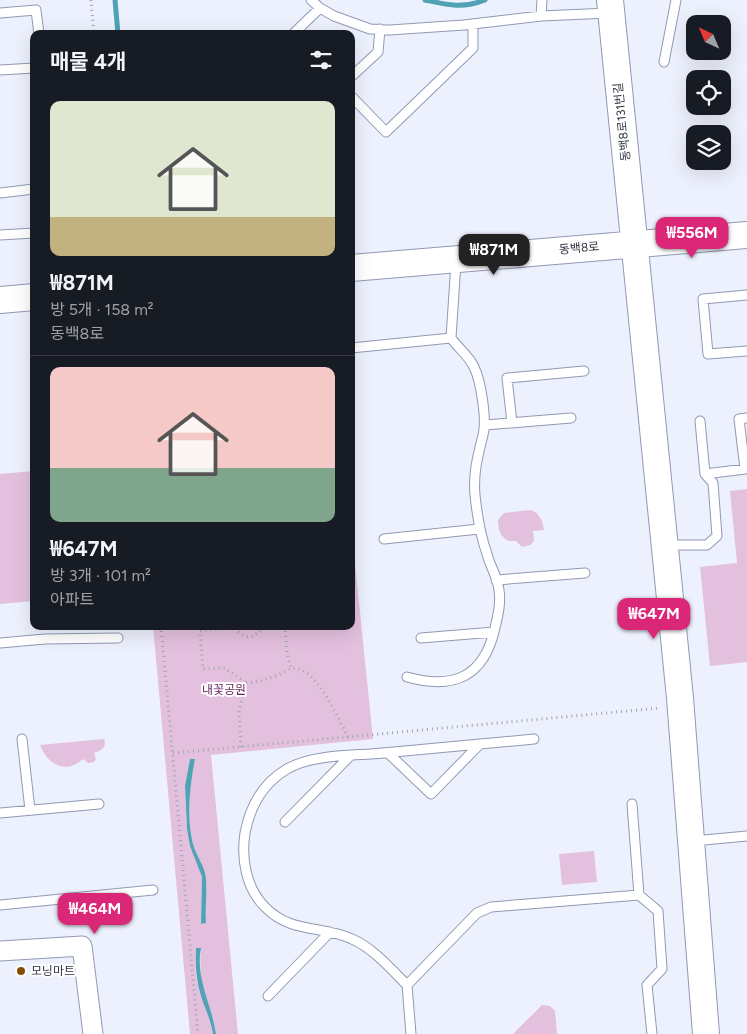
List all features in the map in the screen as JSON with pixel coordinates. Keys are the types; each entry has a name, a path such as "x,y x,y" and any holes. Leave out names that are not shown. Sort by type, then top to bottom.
{"street":[{"name":"동백8로131번길","path":"611,6 680,698 706,1034"},
{"name":"동백8로","path":"355,268 747,235"},
{"path":"0,300 30,297"},
{"path":"0,951 82,946 93,1034"}],"lane":[{"path":"312,0 320,8 334,16 370,29 473,24 611,6"},
{"path":"541,16 542,0"},
{"path":"664,62 676,0"},
{"path":"297,30 320,8"},
{"path":"0,13 36,10 38,30"},
{"path":"355,100 386,132 473,48 473,24"},
{"path":"355,73 378,52 380,29"},
{"path":"0,70 30,68"},
{"path":"0,193 30,189"},
{"path":"0,235 30,232"},
{"path":"407,677 436,683 445,682 465,675 481,663 488,652 500,600 496,580 479,529 474,489 476,460 485,426 476,372 451,338 451,312 456,259"},
{"path":"747,295 703,299 708,354 747,351"},
{"path":"355,348 451,338"},
{"path":"512,423 507,378 584,371"},
{"path":"485,426 570,418"},
{"path":"705,474 745,469 739,418 747,418"},
{"path":"665,545 707,545 717,536 713,483 705,474 700,420"},
{"path":"384,539 479,529"},
{"path":"496,580 584,573"},
{"path":"421,638 494,632"},
{"path":"0,643 45,639 118,638"},
{"path":"411,1034 407,985 363,945 353,939 330,932 296,926 283,921 265,908 252,889 245,866 244,840 246,826 256,800 266,786 277,776 288,768 302,762 534,739"},
{"path":"22,740 30,810"},
{"path":"388,752 431,794 480,744"},
{"path":"285,822 350,756"},
{"path":"0,813 99,804"},
{"path":"632,804 639,895"},
{"path":"691,842 747,836"},
{"path":"0,905 153,890"},
{"path":"407,985 477,913 491,907 639,895 658,911 662,970 648,985 652,1034"},
{"path":"268,996 330,932"}],"path":[{"path":"91,0 94,30"},
{"path":"161,630 198,1034"},
{"path":"202,630 200,631 203,669 225,668 246,683 266,680 291,668 303,670 319,685 348,737"},
{"path":"238,630 242,635 251,637 261,630"},
{"path":"285,630 287,653 291,668"},
{"path":"240,747 239,712 246,683"},
{"path":"173,753 661,708"}],"green space":[{"path":"30,471 30,601 0,604 0,474"},
{"path":"747,489 747,662 710,666 700,567 737,563 730,491"},
{"path":"530,510 540,517 544,530 533,531 534,541 530,545 522,547 516,541 509,541 503,537 499,530 498,520 504,513"},
{"name":"내꽃공원","path":"355,563 373,739 211,755 238,1034 216,1034 202,983 200,966 201,948 196,948 197,981 213,1034 190,1034 153,630 355,630","holes":["190,759 195,759 189,812 193,844 206,875 206,923 201,924 202,877 190,845 187,829 185,786"]},
{"path":"104,739 105,745 103,748 94,753 96,759 94,762 88,763 83,759 77,764 64,767 52,762 43,752 40,745"},
{"path":"594,851 597,882 562,885 559,854"},
{"path":"542,1005 550,1006 555,1011 557,1034 513,1034"}],"water":[{"path":"190,759 195,759 190,801 191,833 194,848 206,875 206,923 201,924 202,877 190,846 187,829 185,786"},
{"path":"196,948 201,948 200,970 216,1034 213,1034 199,990 196,972"}],"waterway":[{"path":"115,0 118,30"},
{"path":"425,0 448,5 477,3 485,0"}],"place":[{"name":"모닝마트","path":"21,971"}]}
